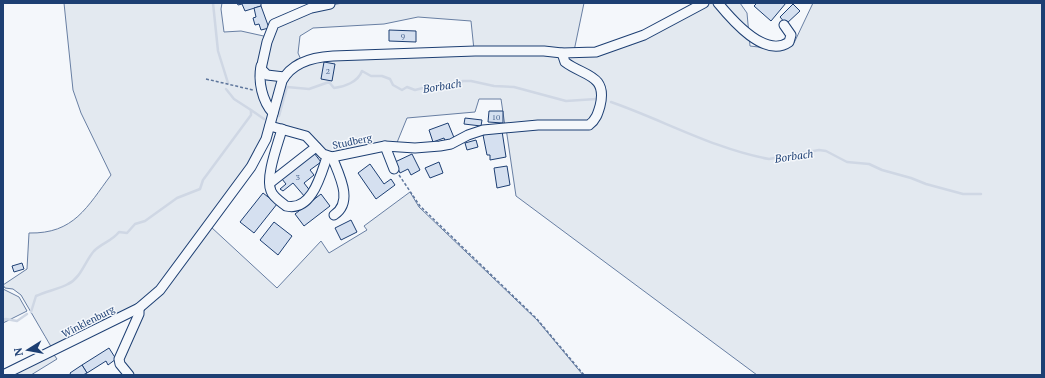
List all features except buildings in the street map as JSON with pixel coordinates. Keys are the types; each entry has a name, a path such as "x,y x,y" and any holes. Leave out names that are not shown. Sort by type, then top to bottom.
{"street":[{"path":"270,126 284,77 298,64 320,57 475,51 544,51 562,53 596,52 613,47 672,21 704,3"},
{"path":"718,3 752,38 763,44 780,46 789,42 790,35 784,25"},
{"path":"273,113 266,103 259,79 261,66 274,24 311,8 330,4"},
{"name":"Studberg","path":"270,126 306,136 316,147 330,157 385,146 415,148 452,144 483,130 538,125 580,126 591,123 598,113 601,103 601,87 595,78 565,62 562,53"},
{"path":"261,66 262,72 267,75 284,77"},
{"name":"Winklenburg","path":"3,375 139,308 160,290 240,184 259,153 270,126"},
{"path":"282,129 270,183 272,193 286,206 293,206 301,203 312,194 330,157"},
{"path":"385,146 394,169"},
{"path":"270,183 316,147"},
{"path":"330,157 343,185 344,195 342,207 334,215"},
{"path":"129,375 120,364 119,359 139,314 139,308"}],"path":[{"path":"206,79 240,88 263,92"},
{"path":"394,169 420,206 537,319 584,375"}],"shaded area":[{"path":"64,3 222,3 221,9 224,32 241,31 268,37 260,68 282,78 257,152 166,279 146,300 53,350 21,295 13,289 5,288 3,285 27,269 29,233 57,229 68,224 86,208 111,175 81,113 73,90"},
{"path":"343,3 584,3 574,51 474,50 471,21 418,17 384,24 313,28 300,36 298,53 302,62 284,77 267,75 263,57 273,27 318,7"},
{"path":"708,3 740,3 747,13 750,46 775,49 794,43 813,3 1042,3 1042,375 757,375 516,196 506,128 589,126 603,91 569,64 563,54 591,55"},
{"path":"561,54 601,89 592,121 505,126 501,99 479,99 475,112 407,118 396,145 330,156 310,138 271,126 276,104 291,70 321,58"},
{"path":"410,192 419,207 537,320 583,375 131,375 122,364 132,335 145,308 211,227 277,288 321,241 329,253 367,230 364,226"},
{"path":"3,289 19,297 27,311 3,323"},
{"path":"52,352 57,359 31,375 5,375"}],"waterway":[{"path":"213,3 218,51 228,83"},
{"name":"Borbach","path":"279,116 287,87 309,89 329,82 334,88 354,81 362,71 371,76 382,76 390,79 393,85 402,90 407,87 415,90 427,87 445,87 463,81 471,81 494,86 514,87 566,101 596,99"},
{"path":"226,89 234,99 251,110"},
{"name":"Borbach","path":"611,102 728,148 769,159 819,150 826,151 847,162 869,164 882,170 926,184 963,194 981,194"},
{"name":"Borbach","path":"31,312 36,296 68,284 76,278 94,251 119,232 127,233 135,224 145,221 177,198 200,189 203,180 251,115 251,110 264,119"},
{"name":"Borbach","path":"3,320 6,319 17,321 27,314"}]}
